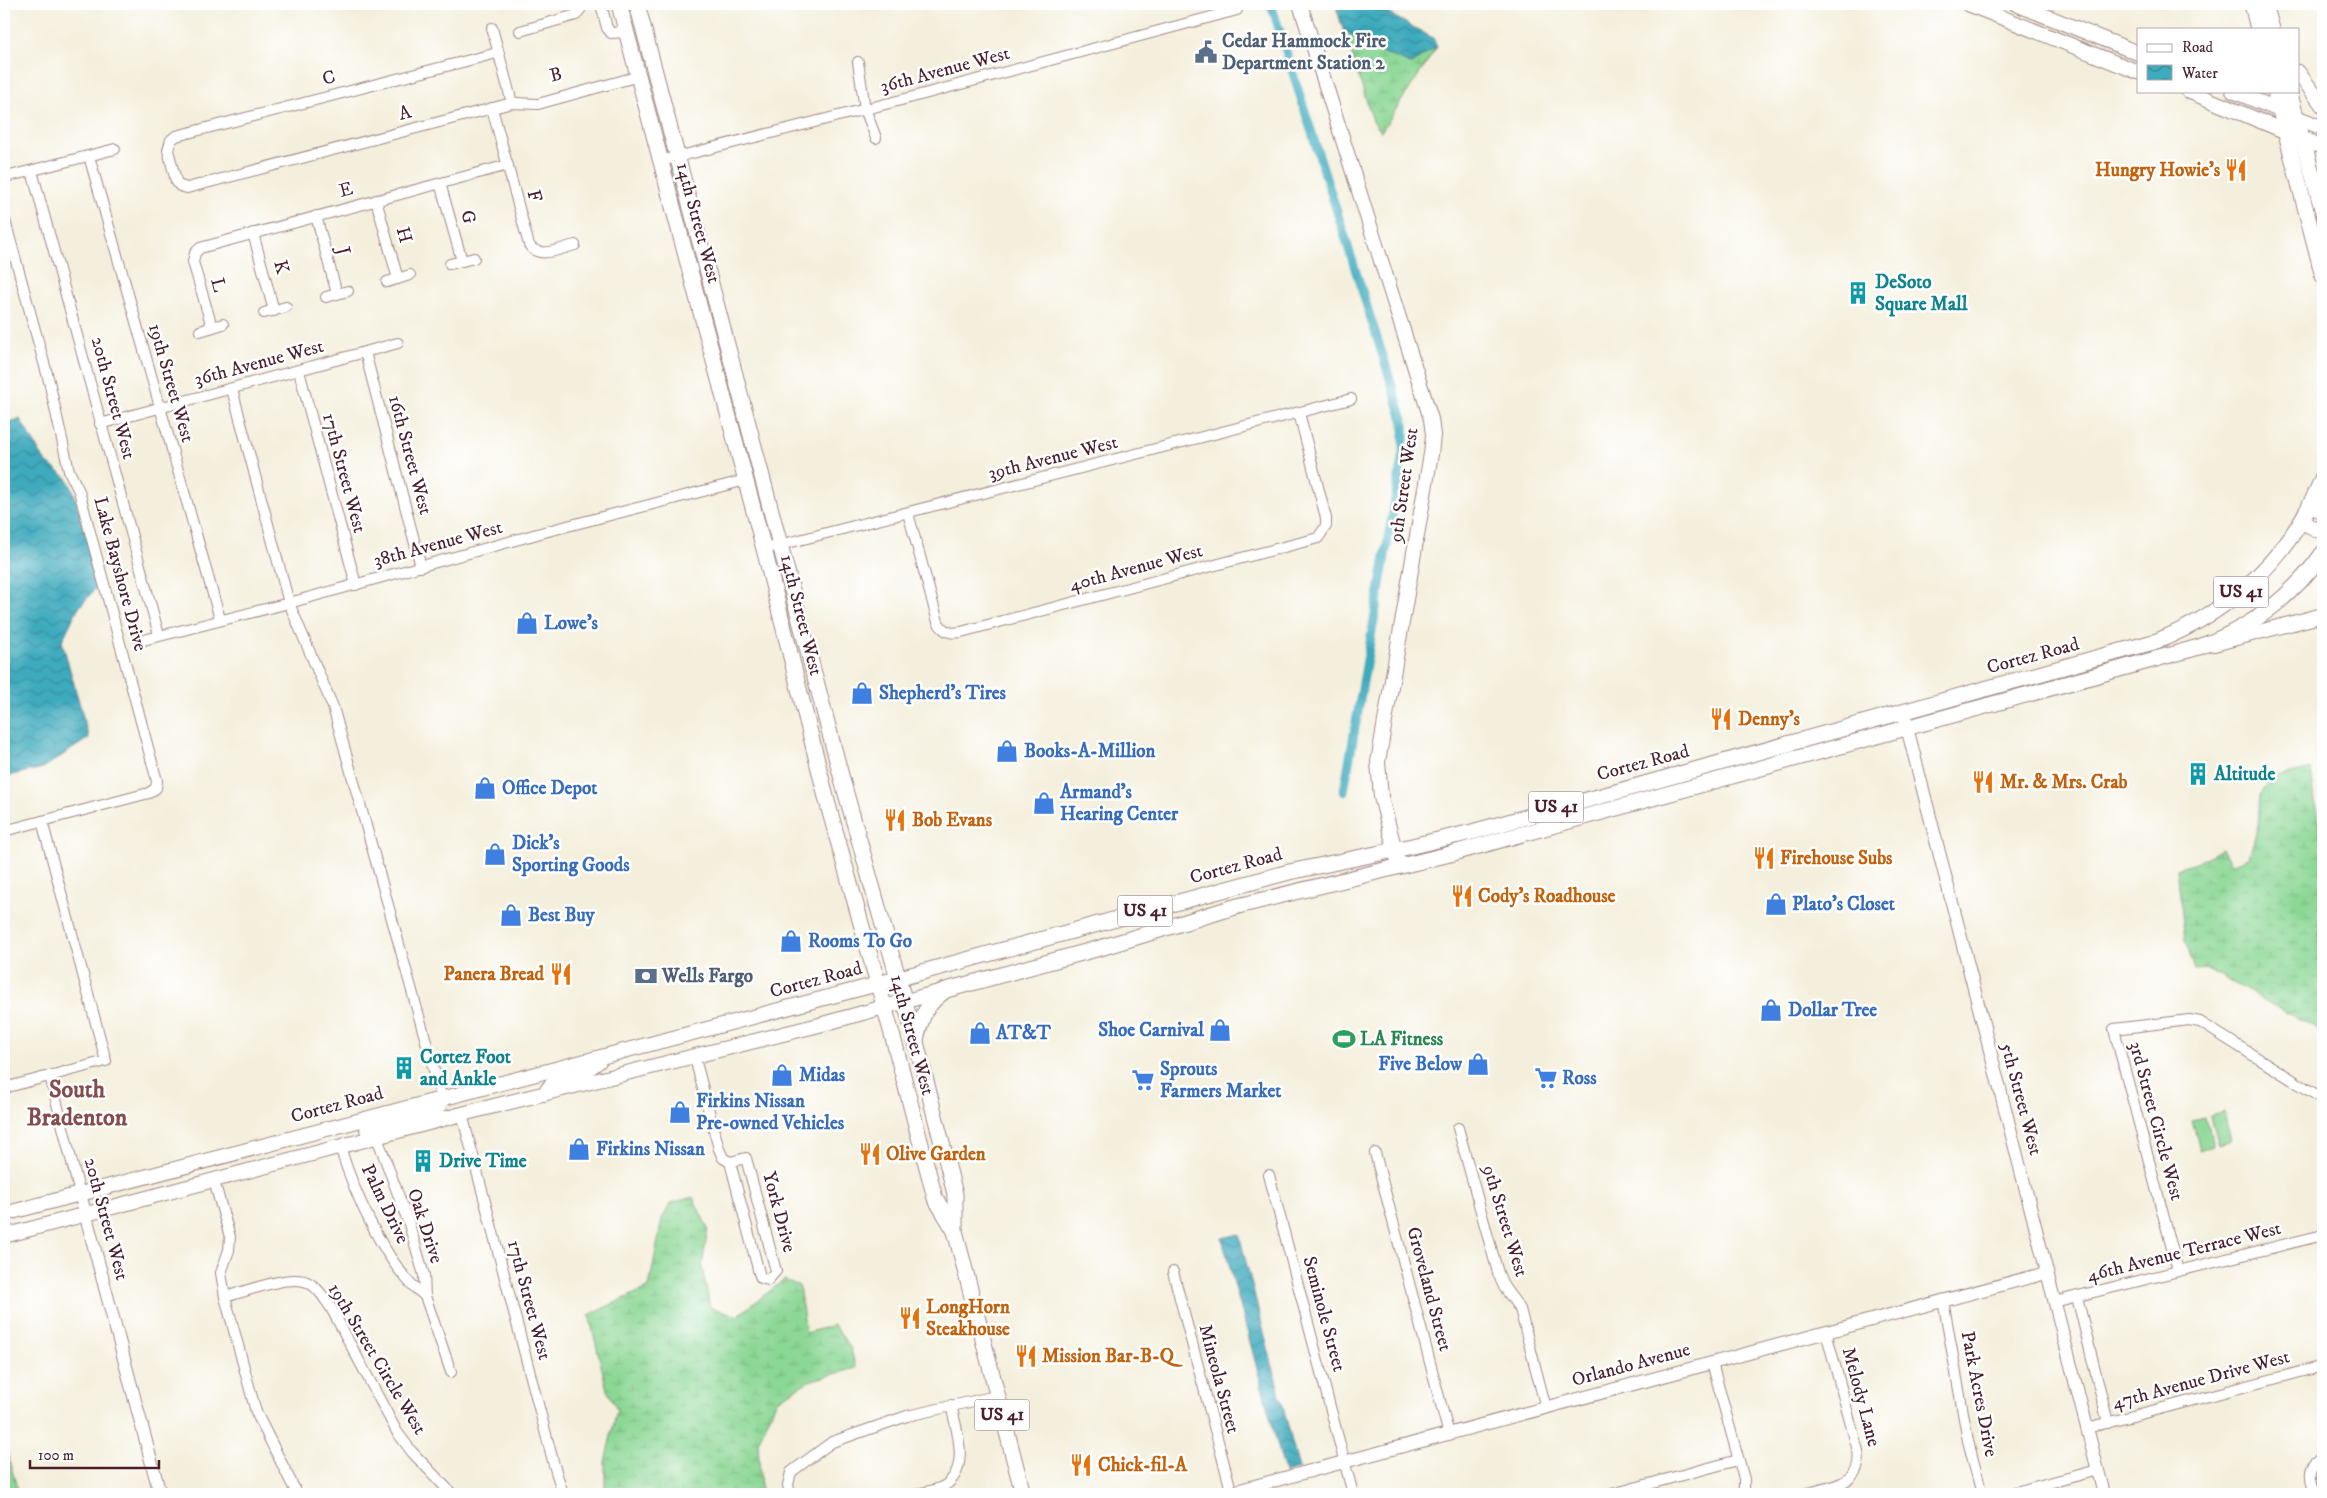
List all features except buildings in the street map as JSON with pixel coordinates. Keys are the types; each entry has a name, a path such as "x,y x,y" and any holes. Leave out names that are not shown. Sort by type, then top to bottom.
{"main road":[{"name":"14th Street West","path":"619,4 764,549 830,814 885,1007 935,1198 955,1231"},
{"name":"14th Street West","path":"637,4 848,802 916,1042 955,1194 955,1231 996,1396 1023,1494"},
{"name":"9th Street West","path":"1300,4 1431,419 1430,454 1378,762 1380,797 1399,865"},
{"path":"1968,4 2137,72"},
{"path":"2016,4 2137,53"},
{"path":"2259,15 2271,28"},
{"path":"2259,15 2275,28"},
{"path":"2300,75 2323,106"},
{"path":"2190,92 2323,147"},
{"path":"2235,92 2323,128"},
{"path":"2275,92 2323,276"},
{"path":"2289,92 2323,212"},
{"name":"Cortez Road","path":"4,1214 898,979 1289,872 1472,832 2143,646 2186,629 2219,609 2250,585 2281,551 2302,522 2317,509 2323,476"},
{"path":"2302,522 2323,533"},
{"name":"Cortez Road","path":"4,1236 462,1114 904,1002 1100,948 1238,906 1450,854 2199,647 2234,632 2268,611 2301,582 2323,553"},
{"path":"2199,647 2231,641 2323,615"},
{"path":"806,720 834,794 848,802"},
{"name":"US 41","path":"916,1042 921,1018 926,1008 946,990"},
{"path":"544,1094 554,1081 584,1072 605,1056"},
{"path":"462,1114 464,1106 470,1101 531,1083 547,1071"},
{"path":"322,1152 347,1136 436,1111 442,1099"}],"street":[{"path":"520,31 576,15 584,4"},
{"path":"601,4 607,28 611,34 626,32"},
{"name":"36th Avenue West","path":"661,160 865,109 1237,10"},
{"path":"492,28 497,53 512,103"},
{"name":"C","path":"180,186 176,181 168,150 171,140 176,136 497,53"},
{"path":"858,62 865,109 876,138"},
{"name":"A","path":"180,186 187,188 512,103 538,104 595,90 608,83 639,76"},
{"name":"F","path":"492,108 532,249 541,253 575,245"},
{"path":"6,177 115,149"},
{"name":"19th Street West","path":"89,156 220,619"},
{"name":"E","path":"195,253 200,248 253,233 508,165"},
{"name":"20th Street West","path":"32,171 159,635"},
{"name":"G","path":"440,182 462,261"},
{"name":"H","path":"376,200 398,279"},
{"name":"J","path":"316,216 332,295 348,291"},
{"name":"Lake Bayshore Drive","path":"4,217 49,381 69,471 79,491 157,781 156,788 149,793 4,831"},
{"name":"K","path":"253,233 269,312 286,307"},
{"name":"L","path":"195,253 194,262 212,328"},
{"path":"450,264 474,258"},
{"path":"387,282 410,275"},
{"path":"200,331 223,324"},
{"name":"36th Avenue West","path":"100,424 398,343"},
{"name":"16th Street West","path":"365,352 421,567"},
{"name":"17th Street West","path":"299,371 356,585"},
{"path":"232,389 289,604 333,706 442,1099"},
{"name":"39th Avenue West","path":"764,549 1351,400"},
{"path":"733,430 745,412"},
{"name":"40th Avenue West","path":"908,513 934,613 941,628 948,633 970,630 1318,538 1326,526 1324,508 1299,413"},
{"name":"38th Avenue West","path":"140,641 220,619 289,604 548,531 746,480"},
{"name":"5th Street West","path":"1903,712 2104,1494"},
{"path":"1777,747 1781,763"},
{"path":"1641,784 1646,800"},
{"path":"4,1088 106,1061 42,821"},
{"name":"3rd Street Circle West","path":"2178,1272 2114,1029 2189,1020 2200,1022 2323,1100"},
{"name":"York Drive","path":"694,1055 723,1158 730,1162 746,1158 776,1271 768,1280 761,1278 759,1273 730,1162"},
{"name":"20th Street West","path":"50,1076 85,1215 160,1494"},
{"name":"17th Street West","path":"462,1114 554,1466 563,1494"},
{"name":"9th Street West","path":"1458,1128 1498,1273 1504,1287 1520,1309 1546,1408"},
{"name":"Oak Drive","path":"377,1137 409,1224 424,1275 425,1296"},
{"name":"Palm Drive","path":"340,1147 349,1176 367,1214 383,1244 402,1273"},
{"name":"Groveland Street","path":"1375,1153 1449,1435"},
{"name":"Seminole Street","path":"1269,1175 1353,1494"},
{"path":"214,1180 230,1237 229,1250 221,1273 225,1297 256,1412 297,1494"},
{"name":"46th Avenue Terrace West","path":"2054,1302 2323,1235"},
{"name":"Mineola Street","path":"1173,1272 1230,1494"},
{"name":"Oak Drive","path":"402,1273 414,1288 425,1296"},
{"name":"Orlando Avenue","path":"1230,1494 2046,1273"},
{"name":"19th Street Circle West","path":"225,1297 290,1280 301,1281 318,1290 331,1308 397,1432 412,1452 452,1494"},
{"path":"425,1296 451,1372"},
{"path":"2076,1297 2108,1423"},
{"name":"Park Acres Drive","path":"1943,1300 1968,1441 1982,1494"},
{"name":"Melody Lane","path":"1804,1494 1843,1483 1850,1479 1856,1470 1859,1457 1826,1332"},
{"path":"1712,1363 1744,1479 1744,1494"},
{"name":"47th Avenue Drive West","path":"2087,1428 2323,1366"},
{"path":"790,1494 788,1485 791,1472 832,1442 907,1416 996,1396"},
{"path":"918,1494 946,1485 953,1477 960,1458 959,1440 951,1405"},
{"path":"2315,1494 2310,1470 2313,1464 2323,1458"},
{"path":"1612,1494 1738,1460"},
{"path":"2008,1494 2098,1470"}],"green space":[{"path":"1343,29 1369,47 1411,64 1437,47 1381,132 1373,121"},
{"path":"2311,769 2323,846 2323,915 2318,938 2323,960 2323,1033 2208,969 2195,970 2185,941 2177,869 2198,862 2222,849 2231,864 2249,857 2258,826 2260,795 2272,779"},
{"path":"2224,1112 2231,1141 2218,1145 2210,1116"},
{"path":"2205,1117 2213,1146 2200,1150 2192,1120"},
{"path":"693,1197 708,1229 702,1267 710,1307 737,1316 784,1280 799,1286 806,1333 834,1325 850,1347 856,1368 809,1381 777,1400 758,1442 761,1494 605,1494 605,1462 617,1409 607,1390 589,1315 649,1287 662,1219 671,1203"},
{"path":"6,1449 18,1491 4,1494 4,1450"}],"water":[{"path":"1335,4 1380,4 1384,11 1433,38 1437,47 1411,64 1369,47 1343,29"},
{"path":"20,419 45,461 67,478 73,490 100,583 77,610 62,641 89,738 43,768 4,777 4,423"},
{"path":"1239,1234 1299,1469 1285,1473 1222,1238"}],"waterway":[{"path":"1271,4 1404,423 1404,448 1344,791"}],"place":[{"name":"Cedar Hammock Fire Department Station 2","path":"1206,52"},
{"name":"Hungry Howie's","path":"2236,170"},
{"name":"DeSoto Square Mall","path":"1858,293"},
{"name":"Lowe's","path":"527,623"},
{"name":"Shepherd's Tires","path":"862,693"},
{"name":"Denny's","path":"1721,719"},
{"name":"Books-A-Million","path":"1007,751"},
{"name":"Altitude","path":"2198,774"},
{"name":"Mr. & Mrs. Crab","path":"1983,782"},
{"name":"Office Depot","path":"485,788"},
{"name":"Armand's Hearing Center","path":"1044,803"},
{"name":"Bob Evans","path":"895,820"},
{"name":"Dick's Sporting Goods","path":"495,854"},
{"name":"Firehouse Subs","path":"1764,858"},
{"name":"Cody's Roadhouse","path":"1462,896"},
{"name":"Plato's Closet","path":"1776,904"},
{"name":"Best Buy","path":"511,915"},
{"name":"Rooms To Go","path":"791,941"},
{"name":"Panera Bread","path":"561,974"},
{"name":"Wells Fargo","path":"646,976"},
{"name":"Dollar Tree","path":"1771,1010"},
{"name":"Shoe Carnival","path":"1220,1030"},
{"name":"AT&T","path":"980,1033"},
{"name":"LA Fitness","path":"1344,1039"},
{"name":"Five Below","path":"1478,1064"},
{"name":"Cortez Foot and Ankle","path":"404,1068"},
{"name":"Midas","path":"782,1075"},
{"name":"Ross","path":"1546,1078"},
{"name":"Sprouts Farmers Market","path":"1143,1080"},
{"name":"Firkins Nissan Pre-owned Vehicles","path":"680,1112"},
{"name":"Firkins Nissan","path":"579,1149"},
{"name":"Olive Garden","path":"870,1154"},
{"name":"Drive Time","path":"423,1161"},
{"name":"LongHorn Steakhouse","path":"910,1318"},
{"name":"Mission Bar-B-Q","path":"1026,1356"},
{"name":"Chick-fil-A","path":"1081,1465"}],"district":[{"name":"South Bradenton","path":"77,1104"}]}
